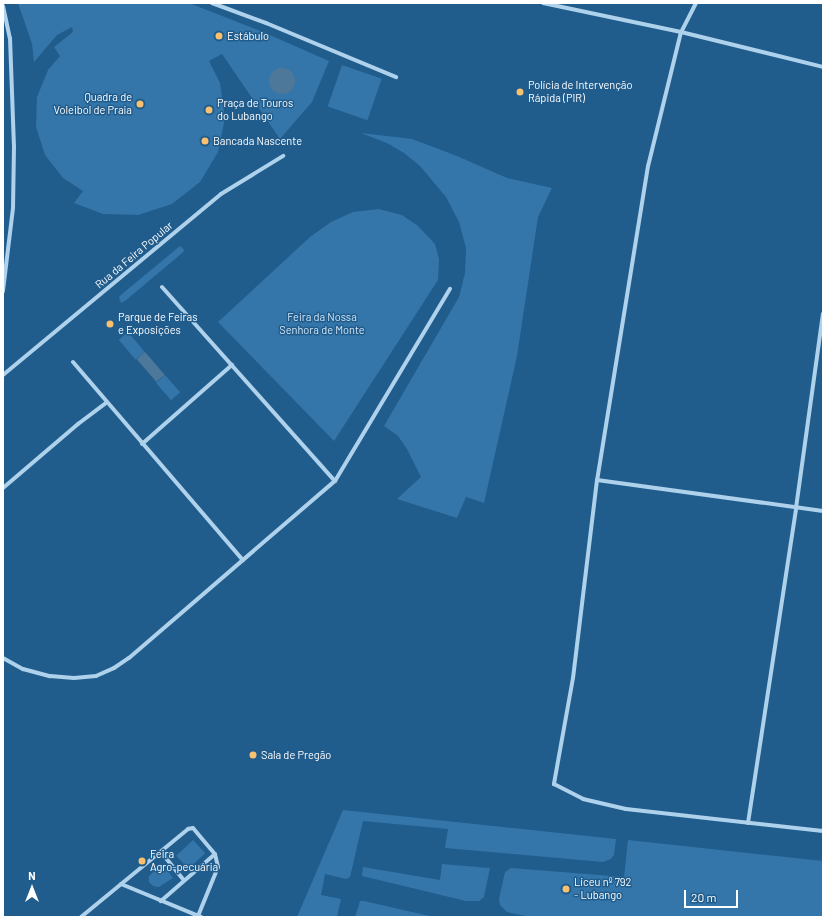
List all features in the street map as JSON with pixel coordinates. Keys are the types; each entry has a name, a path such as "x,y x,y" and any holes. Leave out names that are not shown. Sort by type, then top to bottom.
{"street":[{"path":"212,3 266,23 396,77"},
{"path":"544,3 681,32 823,67"},
{"path":"696,3 681,32 648,166 597,480 573,678 554,784 583,799 626,809 823,831"},
{"path":"3,6 10,38 14,146 13,208 3,291"},
{"name":"Rua da Feira Popular","path":"3,375 221,194 259,169 283,156"},
{"path":"162,287 335,481"},
{"path":"3,658 23,669 50,676 74,678 96,676 114,668 129,658 335,481 450,289"},
{"path":"748,823 796,508 823,314"},
{"path":"73,362 142,444 244,560"},
{"path":"142,444 232,365"},
{"path":"3,488 107,402"},
{"path":"597,480 823,511"},
{"path":"81,917 121,884 161,852 188,829 193,828 215,854 218,867 199,916 121,884"},
{"path":"161,852 184,880"},
{"path":"161,901 215,854"}],"green space":[{"path":"18,3 189,3 263,32 329,61 312,102 280,139 222,54 209,61 220,83 225,118 218,152 200,182 172,204 138,215 103,214 74,203 83,191 63,178 45,155 36,127 37,97 48,70 60,56 54,47 73,32 72,27 57,35 34,62 32,44"},
{"path":"342,65 382,79 367,120 328,107"},
{"path":"361,133 412,139 457,156 507,178 552,188 538,217 517,356 484,503 466,497 457,518 397,499 421,477 407,449 398,436 384,426 459,297 465,273 466,248 459,222 446,197 420,166 404,153 387,143"},
{"name":"Feira da Nossa Senhora de Monte","path":"379,209 402,215 418,226 435,244 439,259 438,280 334,441 218,322 310,237 331,222 353,212"},
{"path":"180,246 184,251 181,254 121,303 119,297 122,294"},
{"path":"128,332 145,352 136,360 119,340"},
{"path":"165,375 180,392 171,400 156,383"},
{"path":"343,810 616,839 614,855 611,859 603,862 445,848 448,829 363,821 350,877 346,879 325,874 321,895 341,899 337,917 297,917"},
{"path":"193,840 205,853 188,869 176,856"},
{"path":"628,840 823,861 823,917 530,917 507,912 500,905 499,899 505,872 511,868 624,877"},
{"path":"162,864 173,878 159,887 153,886 149,882 149,876"},
{"path":"442,864 490,868 484,897 479,901 466,901 362,876 363,867 440,880"},
{"path":"360,901 364,901 434,917 355,917"}],"shaded area":[{"path":"282,68 291,72 295,81 291,90 282,94 273,90 269,81 273,72"},
{"path":"145,352 165,375 156,382 137,359"}],"place":[{"name":"Estábulo","path":"219,36"},
{"name":"Polícia de Intervenção Rápida (PIR)","path":"520,92"},
{"name":"Quadra de Voleibol de Praia","path":"140,104"},
{"name":"Praça de Touros do Lubango","path":"209,110"},
{"name":"Bancada Nascente","path":"205,141"},
{"name":"Parque de Feiras e Exposições","path":"110,324"},
{"name":"Sala de Pregão","path":"253,755"},
{"name":"Feira Agro-pecuária","path":"142,861"},
{"name":"Liceu nº 792 - Lubango","path":"566,889"}]}
